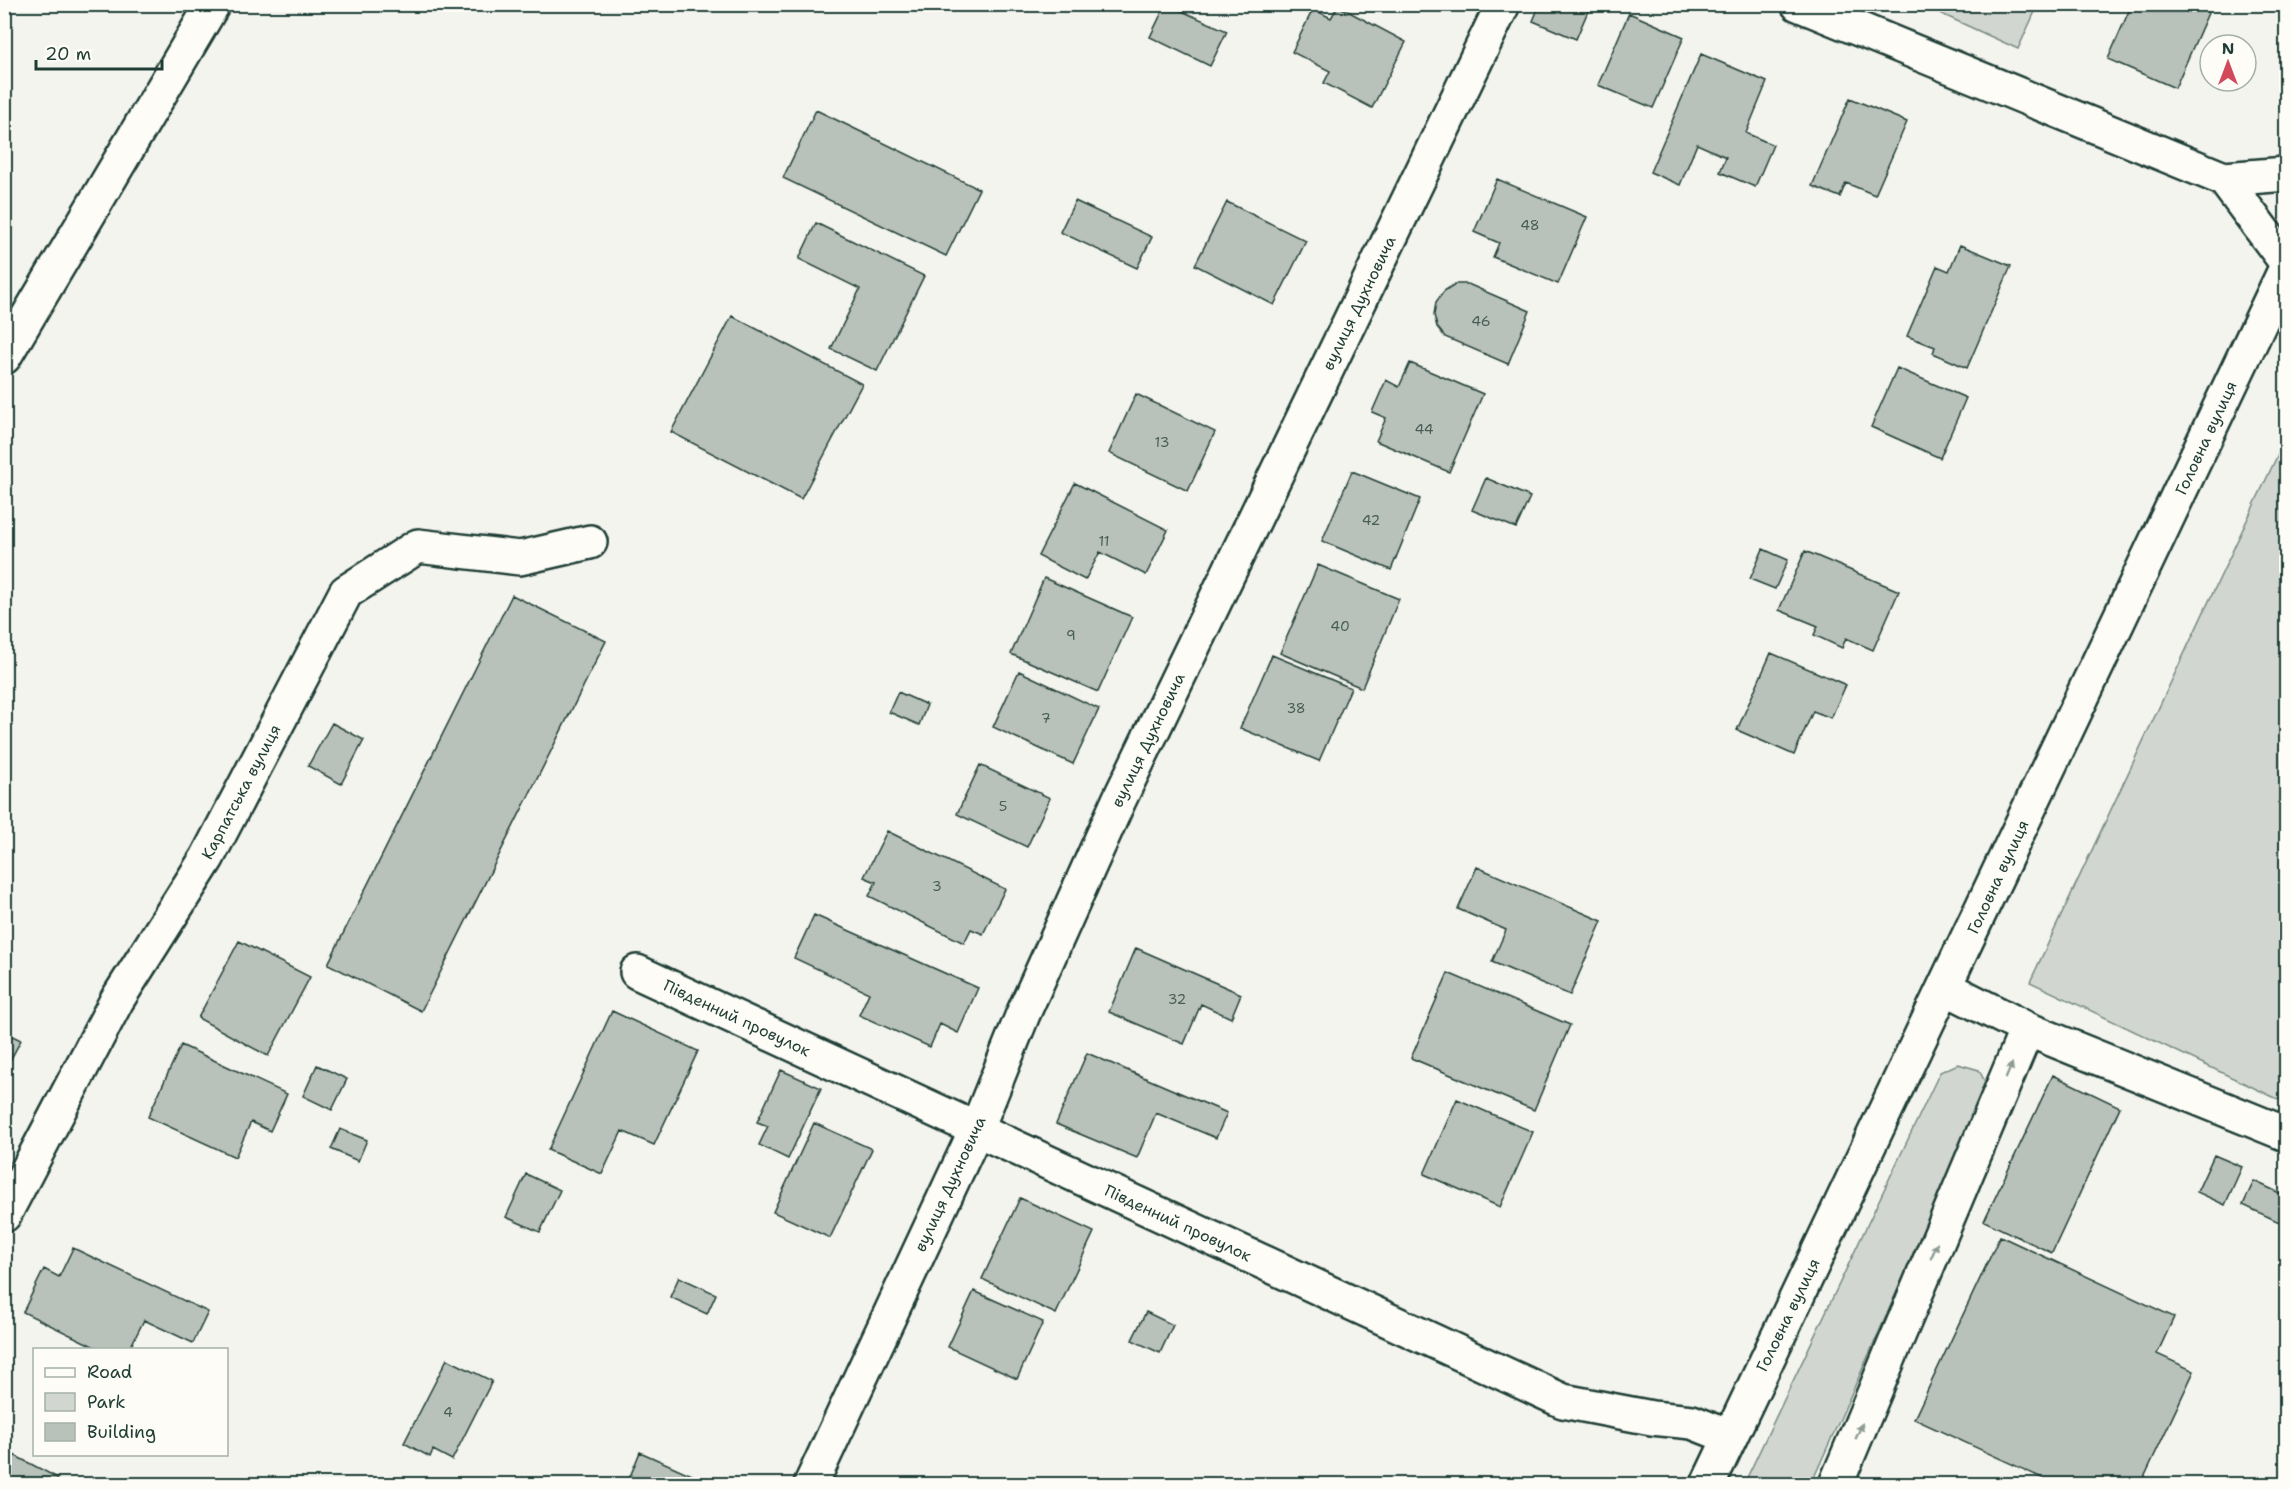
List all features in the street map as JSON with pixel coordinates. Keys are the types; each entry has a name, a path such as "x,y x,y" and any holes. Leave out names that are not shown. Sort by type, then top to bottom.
{"street":[{"path":"4,357 213,4"},
{"name":"вулиця Духновича","path":"811,1485 977,1128 1023,1014 1119,800 1503,4"},
{"path":"1798,4 2224,179 2286,174"},
{"path":"2224,179 2286,262"},
{"name":"Головна вулиця","path":"1708,1485 2286,268"},
{"name":"Карпатська вулиця","path":"4,1215 117,1000 207,858 346,592 418,546 520,558 590,542"},
{"name":"Південний провулок","path":"637,972 1563,1401 1652,1418 1692,1422 1730,1437"},
{"path":"1946,988 2027,1029 2286,1134"},
{"path":"1847,1479 2027,1029"}],"green space":[{"path":"1922,5 2038,5 2018,49"},
{"path":"2286,437 2286,1103 2030,982"},
{"path":"1958,1064 1979,1070 1988,1088 1811,1484 1744,1484 1940,1072"}],"building":[{"path":"1166,4 1227,31 1210,66 1150,37"},
{"path":"1540,4 1591,4 1576,39 1533,21"},
{"path":"2132,4 2212,4 2175,88 2108,59"},
{"path":"1338,6 1406,42 1372,108 1324,83 1330,71 1292,52 1313,9 1331,18"},
{"path":"1629,13 1684,37 1653,108 1598,85"},
{"path":"1701,54 1767,82 1746,133 1773,145 1755,187 1720,172 1726,157 1697,144 1680,185 1650,172"},
{"path":"1850,98 1907,122 1875,195 1846,183 1840,197 1812,186"},
{"path":"816,110 979,189 946,256 783,178"},
{"path":"1497,179 1587,217 1558,284 1493,257 1499,243 1474,232"},
{"path":"1075,201 1152,237 1137,268 1060,232"},
{"path":"1227,202 1306,241 1274,305 1195,265"},
{"path":"816,223 924,276 877,371 831,349 860,289 799,259"},
{"path":"1960,245 2011,266 1967,368 1933,353 1935,347 1907,336 1937,266 1949,271"},
{"path":"1455,284 1468,284 1530,311 1508,364 1445,337 1437,327 1434,315 1436,302 1444,291"},
{"path":"732,316 862,384 801,499 671,432"},
{"path":"1410,363 1483,394 1449,472 1376,441 1386,418 1372,412 1386,380 1399,387"},
{"path":"1897,368 1966,398 1940,458 1871,427"},
{"path":"1136,394 1215,432 1188,491 1109,453"},
{"path":"1352,471 1420,499 1391,570 1322,541"},
{"path":"1486,478 1530,497 1516,528 1472,510"},
{"path":"1075,483 1168,530 1146,575 1100,552 1085,580 1038,556"},
{"path":"1763,549 1788,560 1775,589 1750,579"},
{"path":"1805,551 1899,591 1873,650 1846,638 1842,648 1814,635 1818,626 1779,610"},
{"path":"1318,565 1399,599 1362,688 1280,653"},
{"path":"1044,578 1132,617 1098,692 1011,654"},
{"path":"512,595 606,641 421,1011 328,964"},
{"path":"1771,653 1846,685 1831,718 1813,711 1794,755 1737,730"},
{"path":"1272,655 1351,688 1319,761 1240,728"},
{"path":"1019,671 1099,709 1073,764 993,727"},
{"path":"898,692 927,705 919,725 889,712"},
{"path":"332,723 364,740 341,784 308,766"},
{"path":"980,765 1050,798 1027,847 957,814"},
{"path":"887,831 1005,889 983,934 971,929 964,943 869,896 876,882 864,877"},
{"path":"1477,867 1602,921 1570,995 1492,962 1506,930 1458,909"},
{"path":"814,915 978,988 958,1033 940,1024 930,1047 859,1015 869,993 794,958"},
{"path":"239,941 310,977 268,1056 198,1018"},
{"path":"1136,948 1241,994 1231,1018 1201,1004 1184,1044 1109,1012"},
{"path":"1448,973 1570,1025 1534,1110 1411,1058"},
{"path":"612,1011 698,1051 654,1145 622,1131 602,1174 548,1150"},
{"path":"4,1032 21,1040 4,1072"},
{"path":"181,1045 287,1094 270,1131 251,1122 235,1157 148,1117"},
{"path":"1087,1053 1227,1113 1216,1138 1156,1113 1137,1158 1056,1124"},
{"path":"317,1065 347,1079 332,1110 303,1096"},
{"path":"781,1070 821,1088 788,1159 759,1145 768,1126 757,1122"},
{"path":"2053,1075 2120,1107 2052,1253 1984,1221"},
{"path":"1457,1099 1533,1132 1500,1207 1424,1174"},
{"path":"814,1123 872,1149 830,1238 773,1212"},
{"path":"340,1129 367,1140 358,1161 331,1149"},
{"path":"2214,1155 2242,1167 2225,1205 2197,1192"},
{"path":"526,1174 560,1190 540,1232 506,1217"},
{"path":"2254,1181 2286,1196 2286,1211 2281,1223 2243,1205"},
{"path":"1020,1198 1094,1232 1056,1314 982,1279"},
{"path":"2000,1236 2174,1317 2157,1354 2194,1371 2141,1484 2055,1484 1914,1419"},
{"path":"73,1248 208,1312 193,1343 144,1320 130,1348 97,1348 23,1312 44,1269 59,1277"},
{"path":"679,1277 716,1294 707,1314 670,1297"},
{"path":"974,1291 1043,1322 1017,1379 948,1347"},
{"path":"1146,1312 1173,1325 1160,1353 1132,1340"},
{"path":"447,1359 492,1381 452,1460 433,1450 430,1457 404,1443"},
{"path":"4,1450 58,1478 55,1484 4,1484"},
{"path":"640,1452 708,1482 707,1484 627,1484"}]}
